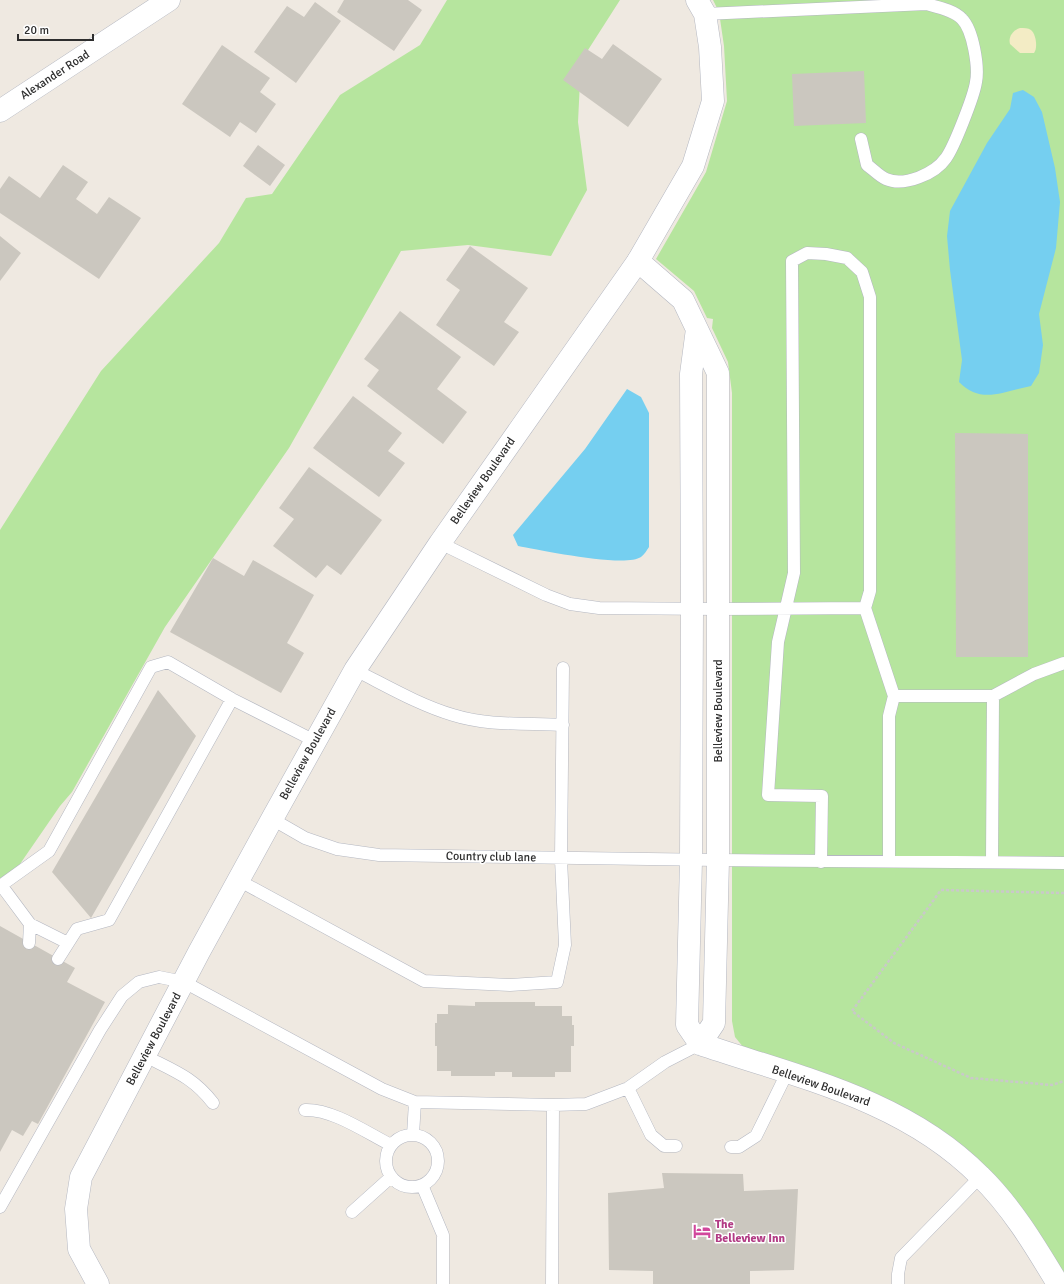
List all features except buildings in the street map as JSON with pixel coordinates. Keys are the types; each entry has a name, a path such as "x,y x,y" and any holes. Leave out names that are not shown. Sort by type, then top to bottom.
{"street":[{"name":"Alexander Road","path":"0,111 169,0"},
{"name":"Belleview Boulevard","path":"98,1284 79,1249 76,1209 82,1177 238,880 355,670 440,543 638,261 693,166 712,101 710,47 701,7"},
{"name":"Belleview Boulevard","path":"638,261 683,300 718,373 718,860 714,1023 700,1044 849,1093 899,1116 941,1142 981,1176 1027,1232 1058,1284"},
{"path":"697,330 691,374 691,860 687,1025 700,1044"}],"lane":[{"path":"701,7 926,4 944,9 962,18 975,44 976,82 964,118 945,159 929,173 911,181 886,179 867,165 861,139"},
{"path":"821,862 822,796 768,795 778,642 787,609 794,573 792,261 807,253 826,254 847,258 862,272 870,297 870,591 865,608 894,696 889,716 889,860"},
{"path":"440,543 546,595 570,604 599,608 718,610 865,608"},
{"path":"68,943 30,924 0,886 49,851 152,667 168,662 232,698 315,741"},
{"path":"894,696 993,696 1034,674 1064,663"},
{"path":"238,880 424,981 510,985 557,982 565,945 561,859 563,668"},
{"path":"355,670 423,704 453,715 485,722 562,725"},
{"path":"992,862 993,696"},
{"path":"58,959 77,928 109,920 232,698"},
{"name":"Country club lane","path":"272,818 305,838 337,849 378,855 561,859 821,862 889,860 1064,863"},
{"path":"29,942 30,924"},
{"path":"0,1207 100,1030 122,996 139,982 159,977 184,982 382,1089 415,1102 553,1105 586,1104 628,1088 665,1062 700,1044"},
{"path":"145,1056 183,1075 201,1088 213,1103"},
{"path":"731,1147 739,1147 756,1136 787,1073"},
{"path":"628,1088 651,1135 664,1146 676,1146"},
{"path":"413,1135 415,1102"},
{"path":"552,1284 553,1105"},
{"path":"305,1110 316,1110 331,1115 391,1145"},
{"path":"413,1135 422,1137 429,1142 437,1157 437,1166 434,1174 422,1185 405,1186 391,1176 387,1169 386,1161 391,1145 401,1138 413,1135"},
{"path":"352,1212 391,1176"},
{"path":"898,1284 898,1274 902,1258 981,1176"},
{"path":"422,1185 443,1235 443,1284"}],"path":[{"path":"1064,893 941,890 852,1011 894,1043 971,1078 1052,1085 1064,1081"}],"green space":[{"path":"447,0 620,0 581,61 578,122 587,190 551,256 468,245 401,251 289,448 165,627 72,792 60,806 0,893 0,530 101,371 219,243 246,198 272,194 340,95 420,45"},
{"path":"713,0 1064,0 1064,1279 1012,1198 976,1157 944,1135 748,1053 735,1037 732,1021 732,393 728,362 712,328 713,319 707,318 694,291 656,259 706,172 727,101 724,46 719,12"}],"sand":[{"path":"1020,28 1029,29 1033,32 1036,45 1034,53 1020,53 1010,44 1012,34 1015,30"}],"water":[{"path":"1023,90 1034,97 1042,112 1055,168 1060,202 1056,248 1039,314 1043,345 1039,373 1031,386 1002,393 984,395 967,389 959,382 962,360 947,236 950,211 987,143 1010,109 1013,93"},
{"path":"627,389 641,397 649,413 649,547 641,557 632,560 618,560 582,557 518,546 513,535 585,449"}],"place":[{"name":"The Belleview Inn","path":"702,1231"}]}
